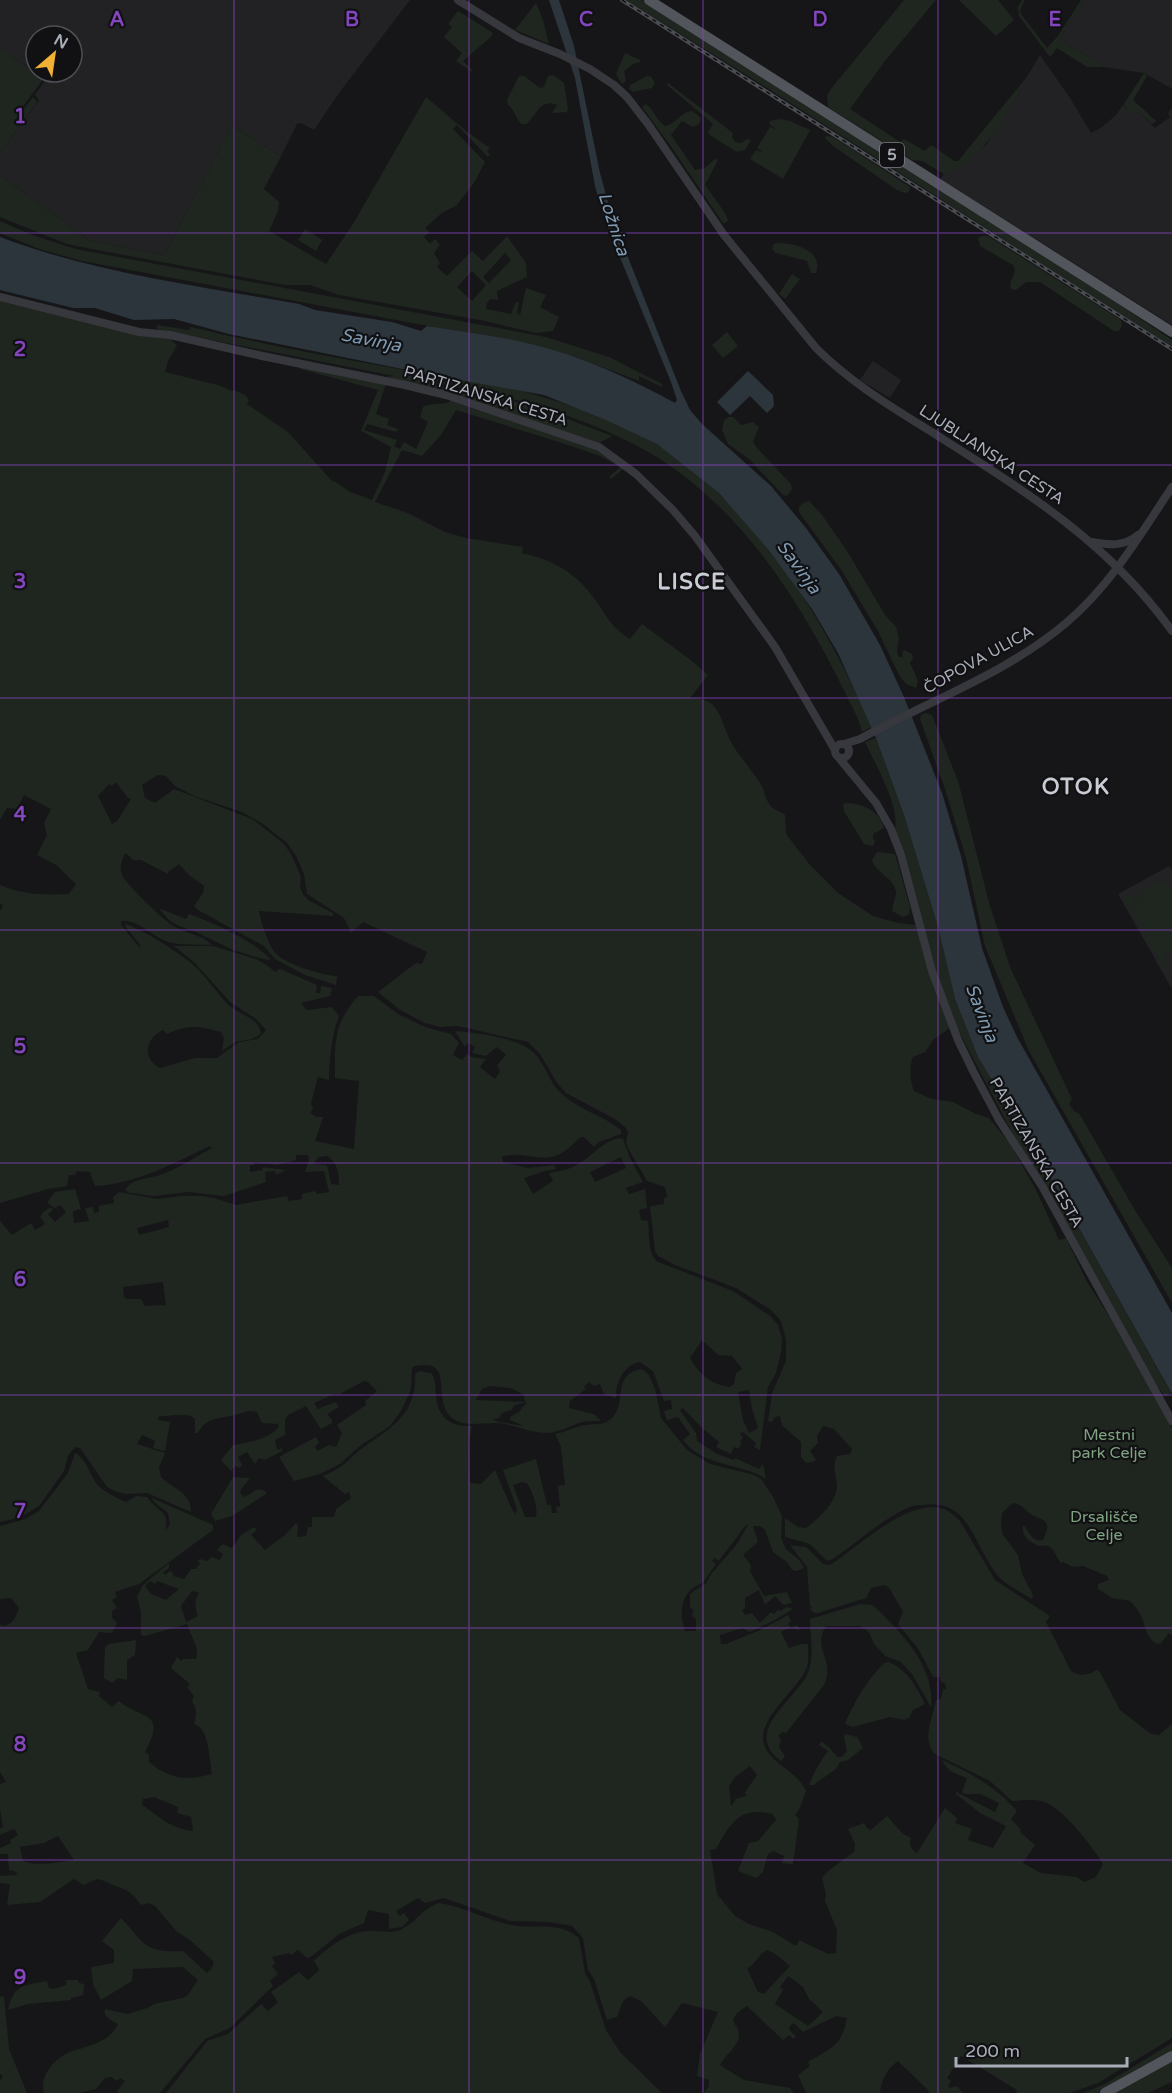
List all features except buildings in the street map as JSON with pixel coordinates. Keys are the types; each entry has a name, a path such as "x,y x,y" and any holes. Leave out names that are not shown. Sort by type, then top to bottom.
{"main road":[{"name":"5","path":"649,0 1172,332"},
{"path":"1105,2093 1172,2056"}],"street":[{"name":"LJUBLJANSKA CESTA","path":"458,0 519,38 590,69 614,86 635,106 724,235 816,348 852,381 1030,495 1092,542 1119,567 1172,631"},
{"name":"PARTIZANSKA CESTA","path":"0,297 139,332 170,335 446,395 599,447 636,474 672,509 695,536 775,647 828,737 842,750 851,772 876,803 891,829 901,855 932,971 958,1040 999,1120 1047,1195 1172,1421"},
{"name":"ČOPOVA ULICA","path":"842,750 1040,643 1075,614 1119,567 1172,487"},
{"path":"1092,542 1115,545 1134,539 1143,531"}],"shaded area":[{"path":"0,0 410,0 339,93 314,130 301,123 297,124 281,156 232,126 164,255 90,241 0,175 0,153 39,100 35,95 43,84 84,84 84,24 24,24 24,65 0,49"},
{"path":"1084,0 1172,0 1172,89 1144,73 1104,67 1059,39"},
{"path":"1040,55 1091,133 1116,115 1124,104 1126,109 1142,115 1155,128 1170,117 1168,114 1172,107 1172,325 940,179 986,145"},
{"path":"873,361 901,380 890,398 860,380"},
{"path":"1169,866 1172,870 1172,989 1118,894"}],"green space":[{"path":"626,0 642,0 1120,305 1172,340 1172,347 753,79"},
{"path":"904,0 936,0 885,61 850,109 900,142 904,139 925,151 933,146 954,161 958,161 1031,72 985,144 960,167 944,174 922,161 912,160 828,107 827,95 834,85"},
{"path":"959,0 998,0 1014,20 996,36"},
{"path":"1022,0 1025,0 1020,10 1021,14 1047,48 1058,36 1081,0 1084,0 1059,39 1104,67 1087,67 1057,48 1050,57 1019,16 1018,7"},
{"path":"536,3 543,20 549,44 515,30"},
{"path":"458,11 493,33 463,61 472,72 456,61 462,53 444,37 452,27 448,24"},
{"path":"0,49 24,65 24,84 40,84 18,113 20,114 33,97 37,102 0,153"},
{"path":"625,53 640,62 624,71 626,81 622,84 616,74"},
{"path":"1144,73 1147,76 1133,100 1156,121 1152,124 1142,115 1128,110 1124,104"},
{"path":"553,75 564,83 567,112 553,113 557,105 552,103 543,105 527,124 522,124 508,105 507,100 519,76 524,76 540,88 544,87 548,76"},
{"path":"647,76 651,77 655,83 652,88 633,92 629,89 630,85"},
{"path":"668,83 733,133 732,137 735,142 751,140 745,150 737,152 711,136 708,132 713,124 667,85"},
{"path":"426,97 490,148 487,152 490,154 488,157 457,125 453,129 485,162 474,183 456,206 443,212 425,228 429,232 424,237 430,244 435,239 440,245 434,253 440,263 437,267 447,276 472,251 483,261 507,236 526,263 527,277 497,291 498,300 490,299 486,309 511,314 516,302 519,302 517,313 520,315 526,288 546,295 540,307 559,317 553,331 536,333 485,321 339,295 310,285 285,285 67,244 0,217 0,175 90,241 164,255 232,126 281,156 264,189 279,202 278,211 269,231 326,264 353,224","holes":["505,253 511,260 489,283 483,277","472,271 486,285 472,301 457,287"]},
{"path":"646,104 665,126 692,111 701,118 699,124 693,127 682,121 671,135 695,170 705,168 715,159 718,160 705,185 725,213 728,220 726,223 723,223 642,107"},
{"path":"779,119 810,130 783,179 750,159 756,150 763,153 757,148 770,127 777,130 769,124 770,121"},
{"path":"826,136 833,137 910,187 909,192 904,193 897,190 833,146 825,138"},
{"path":"0,221 32,235 76,249 546,337 609,357 662,384 662,387 639,376 639,381 573,356 573,358 465,333 82,261 39,249 0,233"},
{"path":"305,229 322,240 316,251 298,240"},
{"path":"988,236 1121,320 1122,326 1119,331 1114,331 1040,282 1026,282 1016,290 1011,289 1010,283 1015,271 1013,265 980,246 978,238"},
{"path":"776,243 798,246 811,253 816,258 816,273 811,273 807,261 776,253 772,249"},
{"path":"792,274 800,279 785,299 779,294"},
{"path":"0,300 169,338 177,345 165,372 218,385 245,395 249,400 247,404 288,432 332,481 350,492 372,500 385,472 391,447 361,431 378,390 300,369 301,367 386,384 376,414 389,419 387,425 398,429 396,432 367,424 364,430 397,440 394,446 400,449 404,442 416,449 428,422 420,417 423,407 451,401 596,450 623,469 611,479 609,477 620,467 600,456 456,410 441,435 422,456 402,450 375,502 408,513 445,532 466,538 523,547 522,553 553,563 571,574 586,588 613,625 630,639 642,624 692,661 708,675 690,698 704,700 715,708 731,742 763,788 769,803 785,815 786,834 810,865 838,893 873,916 916,925 950,1028 934,1039 925,1052 913,1057 910,1074 914,1091 932,1099 953,1102 989,1118 1011,1145 1036,1190 1059,1240 1066,1238 1087,1282 1109,1316 1172,1428 1172,1636 1169,1633 1161,1643 1153,1642 1140,1613 1130,1601 1112,1598 1098,1589 1098,1584 1109,1580 1107,1576 1083,1566 1073,1567 1061,1563 1051,1548 1029,1541 1023,1533 1023,1525 1033,1538 1043,1540 1046,1523 1033,1516 1022,1506 1013,1503 1002,1513 1001,1525 1003,1535 1018,1555 1022,1574 1033,1595 1032,1599 998,1576 968,1525 951,1509 939,1505 915,1505 901,1511 827,1561 810,1544 785,1537 785,1518 798,1527 806,1528 831,1503 837,1485 835,1468 837,1456 850,1454 852,1449 834,1429 823,1426 817,1436 818,1443 810,1451 816,1460 806,1463 801,1457 801,1442 782,1425 780,1416 775,1417 772,1422 768,1421 772,1393 786,1361 786,1340 781,1321 771,1310 736,1288 675,1265 658,1256 655,1251 650,1206 664,1204 664,1198 667,1197 665,1187 647,1181 628,1148 626,1128 615,1119 566,1093 557,1083 540,1054 528,1042 458,1026 440,1027 425,1023 400,1010 378,992 416,963 422,964 427,952 363,922 351,933 344,918 307,894 304,874 287,843 263,824 242,812 194,796 175,786 166,776 158,775 142,785 145,798 155,803 174,789 252,819 285,845 301,877 300,887 303,894 308,900 333,913 333,916 259,911 266,936 273,950 285,960 312,971 337,976 336,985 305,975 275,959 264,946 198,910 194,906 203,893 204,886 179,864 168,874 141,860 133,860 126,853 121,863 121,872 124,879 137,893 170,924 212,945 174,943 163,940 134,923 121,921 121,925 139,947 141,946 125,926 126,924 172,949 192,964 231,1007 257,1025 261,1034 252,1039 235,1042 222,1051 224,1038 221,1032 194,1027 167,1034 163,1030 149,1043 148,1054 154,1064 160,1068 195,1058 217,1058 239,1042 258,1039 266,1030 256,1019 230,1002 195,963 174,946 213,946 256,959 275,972 280,969 317,985 316,993 320,993 321,986 332,988 330,996 301,1003 307,1010 332,1007 339,1016 330,1055 329,1080 318,1077 311,1103 313,1109 310,1113 323,1117 315,1141 354,1149 359,1081 335,1078 335,1054 340,1025 358,996 374,996 398,1014 425,1027 451,1034 459,1043 453,1055 462,1060 467,1054 471,1057 486,1059 480,1067 495,1079 500,1071 497,1065 506,1055 497,1047 486,1056 472,1053 475,1047 468,1043 465,1047 455,1031 496,1037 527,1048 538,1058 562,1094 607,1120 621,1130 621,1134 599,1142 594,1147 584,1137 581,1137 558,1155 544,1158 509,1155 502,1157 503,1162 528,1168 554,1165 556,1169 524,1178 533,1194 553,1181 549,1173 571,1168 607,1143 619,1138 623,1139 643,1182 626,1188 629,1194 645,1189 647,1208 639,1210 641,1220 648,1221 650,1247 656,1261 733,1291 770,1316 778,1325 782,1339 781,1352 776,1373 768,1387 760,1450 754,1447 756,1443 743,1432 740,1434 743,1438 740,1441 742,1443 738,1449 734,1447 731,1454 716,1447 719,1442 683,1408 680,1410 696,1433 697,1441 717,1454 734,1460 735,1458 759,1469 763,1464 766,1479 701,1456 692,1449 683,1440 690,1434 678,1417 667,1420 664,1411 672,1409 671,1400 664,1401 653,1371 640,1362 629,1366 625,1371 617,1387 616,1398 604,1394 600,1384 594,1386 589,1382 584,1387 586,1389 570,1401 569,1408 594,1414 601,1421 581,1422 548,1433 501,1423 470,1424 457,1421 449,1416 445,1408 437,1370 432,1366 423,1365 412,1368 411,1390 401,1411 390,1426 360,1446 340,1464 320,1474 294,1481 279,1457 316,1437 319,1443 315,1446 317,1451 329,1445 336,1447 342,1433 337,1425 366,1405 365,1401 377,1391 368,1382 364,1381 338,1395 335,1394 314,1403 318,1409 335,1402 339,1407 327,1414 332,1423 321,1429 306,1406 288,1415 285,1420 285,1435 275,1440 278,1450 282,1448 282,1451 265,1460 259,1458 255,1464 247,1452 238,1457 242,1465 239,1468 235,1466 231,1471 221,1460 233,1445 252,1442 264,1437 275,1430 278,1424 262,1423 257,1412 248,1411 209,1421 198,1433 195,1433 195,1419 191,1417 159,1416 158,1420 170,1422 165,1451 153,1448 155,1441 142,1435 137,1444 165,1453 159,1468 161,1477 185,1495 191,1512 147,1493 126,1494 107,1487 80,1448 75,1447 68,1456 64,1471 39,1506 21,1517 0,1522 0,1221 12,1235 31,1223 35,1230 45,1224 40,1217 49,1208 54,1209 48,1214 55,1222 66,1212 60,1205 55,1208 47,1203 55,1192 75,1189 81,1209 73,1211 74,1223 89,1221 85,1208 93,1207 94,1213 99,1212 99,1206 114,1203 113,1197 119,1192 157,1199 202,1196 236,1205 287,1196 289,1201 302,1199 302,1194 315,1191 317,1194 329,1192 324,1171 305,1172 309,1160 308,1155 296,1155 296,1160 277,1165 254,1162 254,1165 250,1165 250,1172 262,1170 263,1167 286,1170 276,1175 275,1171 265,1172 266,1182 224,1196 189,1192 154,1196 130,1193 125,1190 136,1181 160,1175 180,1166 212,1148 210,1146 140,1177 95,1186 90,1172 77,1171 75,1175 69,1175 67,1186 0,1203 0,911 3,905 0,904 0,885 25,893 69,894 76,884 56,865 37,855 47,835 44,823 51,809 24,795 17,809 7,808 0,820","holes":["116,782 131,799 117,821 112,824 98,796 109,784 112,786","327,1156 331,1159 337,1169 339,1185 331,1184 326,1165 313,1164 319,1157","621,1157 626,1168 595,1182 590,1172","168,1220 169,1227 139,1235 137,1228","163,1282 166,1305 145,1306 141,1299 124,1297 123,1287","702,1340 718,1355 732,1356 742,1369 736,1373 734,1384 730,1387 711,1381 690,1358","490,1386 511,1388 524,1395 525,1402 476,1400 482,1389","749,1390 758,1428 749,1433 743,1420 738,1392","527,1402 519,1412 510,1417 510,1420 524,1426 498,1422 493,1419 499,1418 502,1413 511,1410 515,1405"]},
{"path":"157,325 189,330 190,327 325,356 504,387 588,412 655,443 716,490 771,550 816,618 872,727 862,732 858,719 820,645 777,575 752,542 724,511 694,484 649,452 590,424 517,400 433,384 534,406 612,436 599,443 471,401 212,341 385,377 394,376 157,329"},
{"path":"727,332 738,346 723,358 712,345"},
{"path":"728,417 733,417 741,425 753,422 759,427 753,442 791,484 792,489 787,496 783,495 749,459 728,444 722,430 724,421"},
{"path":"809,501 822,515 847,551 885,615 896,627 899,637 897,651 899,657 903,657 904,650 912,654 913,658 910,663 918,681 916,688 906,684 899,675 878,631 842,571 799,512 799,507"},
{"path":"926,713 932,715 958,781 990,906 1010,967 1072,1099 1069,1104 1075,1112 1079,1113 1136,1212 1172,1268 1172,1303 1029,1051 985,946 966,858 920,719 921,715"},
{"path":"876,738 904,815 938,927 955,999 978,1057 1047,1171 1171,1393 1165,1397 1012,1132 956,1026 935,969 895,829 894,809 865,742"},
{"path":"846,803 870,809 882,822 884,828 873,834 875,841 873,846 864,844 844,811 843,805"},
{"path":"877,852 895,854 910,907 909,914 903,917 892,911 895,887 874,865 872,860"},
{"path":"1159,882 1172,885 1172,954 1163,953 1172,970 1167,973 1123,898 1130,894 1135,903 1142,890"},
{"path":"161,909 186,919 189,914 220,927 244,939 270,959 233,950 179,926 169,920"},
{"path":"642,1369 649,1375 655,1389 661,1418 687,1450 710,1464 754,1475 761,1479 782,1516 781,1538 786,1549 799,1560 804,1568 797,1571 792,1570 787,1562 773,1552 765,1530 760,1526 753,1526 758,1542 743,1555 751,1565 750,1571 764,1596 787,1592 792,1603 783,1605 775,1596 765,1605 759,1590 745,1598 745,1608 742,1611 745,1615 752,1613 760,1623 771,1612 774,1614 787,1607 793,1609 750,1632 742,1628 720,1635 721,1644 760,1630 788,1615 791,1621 788,1624 791,1627 797,1625 800,1630 790,1628 781,1632 789,1648 808,1644 807,1667 771,1716 765,1726 763,1737 768,1753 797,1778 806,1791 795,1815 799,1819 793,1864 782,1863 784,1856 773,1851 768,1854 763,1872 756,1878 738,1871 749,1843 758,1841 776,1820 773,1814 761,1812 744,1815 726,1831 716,1849 710,1850 717,1894 735,1916 749,1924 773,1932 794,1945 797,1945 799,1940 828,1954 836,1953 837,1930 825,1901 826,1894 822,1878 854,1852 855,1844 848,1829 864,1823 871,1830 887,1816 903,1834 911,1838 911,1846 917,1853 945,1808 957,1818 955,1823 972,1829 968,1840 993,1848 1006,1826 980,1813 956,1794 956,1792 995,1812 999,1803 980,1794 962,1792 967,1778 949,1769 942,1760 982,1781 1017,1811 1011,1819 1021,1830 1020,1832 1035,1845 1023,1863 1041,1873 1077,1877 1084,1882 1096,1877 1103,1864 1084,1837 1057,1810 1041,1801 1012,1801 990,1781 935,1754 928,1735 936,1700 941,1699 943,1689 946,1689 945,1683 941,1682 940,1677 933,1677 919,1650 898,1624 903,1612 890,1589 885,1585 871,1588 866,1598 818,1613 810,1609 812,1607 810,1606 807,1567 790,1545 806,1547 823,1564 830,1565 898,1518 927,1507 941,1508 960,1521 995,1580 1050,1616 1046,1622 1071,1671 1081,1675 1097,1670 1100,1672 1120,1710 1151,1734 1159,1735 1172,1724 1172,2038 1098,2083 1070,2093 1016,2093 1017,2090 961,2056 947,2078 951,2081 948,2085 950,2088 957,2086 963,2093 929,2093 898,2061 885,2075 880,2093 806,2093 798,2075 810,2066 808,2062 834,2046 842,2035 847,2018 836,2016 803,2032 794,2023 789,2029 796,2037 793,2039 789,2035 783,2040 747,2006 734,2018 738,2039 720,2065 744,2080 790,2088 794,2093 704,2093 709,2086 709,2080 697,2076 700,2054 718,2012 682,2003 665,2027 641,2001 630,1996 623,2001 617,2017 607,2020 594,1979 588,1970 583,1938 572,1926 549,1922 510,1921 444,1898 425,1903 418,1898 396,1911 400,1916 404,1913 409,1920 402,1927 389,1929 389,1914 368,1910 364,1923 339,1934 312,1956 307,1958 298,1950 291,1955 289,1953 272,1957 275,1963 272,1966 278,1974 270,1981 273,1986 230,2028 205,2039 160,2093 118,2093 117,2091 125,2081 120,2078 117,2081 111,2077 105,2078 96,2089 79,2093 44,2093 46,2074 54,2063 70,2052 103,2040 114,2031 118,2024 107,2016 105,2009 128,2014 154,2004 182,1998 187,1996 198,1980 183,1967 133,1969 132,1981 101,2000 93,1984 91,1967 114,1963 114,1950 102,1941 121,1918 141,1940 153,1948 183,1951 207,1973 214,1962 190,1940 177,1932 155,1906 148,1903 141,1905 128,1891 99,1879 84,1885 74,1879 40,1902 7,1905 10,1884 0,1883 0,1876 16,1875 17,1872 9,1870 8,1854 0,1854 0,1848 11,1843 10,1840 18,1835 14,1829 0,1835 0,1829 3,1827 0,1784 6,1782 0,1772 0,1625 6,1626 11,1622 19,1608 11,1598 0,1599 0,1526 25,1519 39,1511 68,1473 75,1453 85,1463 97,1484 107,1492 126,1502 136,1496 147,1497 164,1515 165,1530 170,1525 168,1513 152,1498 213,1525 213,1530 139,1584 115,1592 117,1597 112,1600 117,1608 112,1611 112,1618 117,1623 112,1633 99,1632 88,1650 76,1653 88,1689 100,1692 99,1696 112,1707 119,1701 149,1718 153,1723 154,1729 145,1752 149,1755 149,1762 163,1772 179,1777 212,1774 206,1738 199,1727 194,1724 196,1715 192,1701 194,1696 187,1687 190,1684 171,1668 177,1657 181,1661 196,1659 196,1646 187,1624 145,1636 141,1635 141,1613 137,1596 143,1585 169,1563 169,1568 163,1572 165,1575 170,1571 173,1576 184,1579 191,1569 196,1569 200,1563 197,1561 200,1559 207,1561 212,1557 220,1560 223,1554 217,1550 223,1544 232,1548 241,1535 254,1527 257,1530 251,1535 265,1550 285,1535 296,1523 297,1537 306,1536 308,1527 312,1527 312,1517 334,1517 336,1509 351,1498 349,1492 345,1494 323,1476 343,1465 400,1419 411,1400 415,1374 419,1371 431,1373 433,1376 437,1404 443,1416 452,1423 472,1426 469,1442 470,1483 481,1484 495,1470 515,1514 517,1509 503,1470 536,1459 547,1505 551,1505 552,1513 557,1513 556,1507 560,1506 558,1486 565,1485 561,1447 555,1434 610,1420 617,1411 623,1382 633,1372","holes":["522,1482 527,1483 536,1508 536,1517 525,1517 513,1485","748,1525 737,1544 706,1583 690,1594 690,1608 694,1610 692,1616 696,1619 696,1631 685,1631 682,1620 683,1602 689,1592 702,1583 716,1564 712,1561 715,1558 719,1561","150,1581 155,1584 157,1581 179,1589 166,1600 151,1594 145,1586","192,1591 199,1593 195,1604 198,1616 186,1622 181,1606","750,1766 757,1775 745,1792 746,1796 736,1799 731,1806 729,1786 735,1777","154,1797 178,1807 177,1813 191,1817 193,1831 172,1825 142,1805 143,1799","58,1836 74,1860 48,1864 29,1863 23,1861 20,1847 44,1843","767,1950 790,1966 764,1994 758,1992 747,1968","788,1976 803,1987 809,1999 823,2012 808,2026 775,2004 783,1990 780,1987"]},
{"path":"233,1477 250,1478 241,1489 240,1493 244,1497 259,1490 266,1494 232,1516 215,1521 211,1514"},
{"path":"860,1604 872,1605 876,1608 915,1652 928,1678 931,1707 912,1674 901,1662 885,1656 874,1644 869,1632 860,1626 826,1626 821,1641 827,1668 824,1685 786,1733 782,1732 778,1736 781,1739 779,1747 785,1756 781,1761 770,1750 767,1739 768,1728 807,1675 811,1655 810,1619"},
{"path":"136,1640 135,1655 127,1660 127,1680 118,1678 112,1683 104,1678 105,1647 109,1644"},
{"path":"888,1662 906,1673 925,1704 913,1710 909,1718 904,1720 890,1717 853,1727 847,1725 845,1723 862,1691 877,1670"},
{"path":"845,1734 857,1737 863,1748 848,1760 840,1762 836,1769 813,1785 809,1785 828,1751 819,1745 820,1743 830,1748 837,1757 842,1757 847,1751"},
{"path":"439,1903 511,1925 563,1929 579,1938 585,1973 606,2030 620,2052 662,2093 166,2093 207,2041 228,2034 261,2004 268,2011 278,2002 271,1992 299,1972 308,1980 319,1970 314,1961 334,1944 366,1931 399,1931"},
{"path":"78,1980 79,1983 84,1984 83,1995 71,1998 71,2000 28,2004 8,2010 13,1995 21,1988 47,1981 49,1988 56,1988 67,1984 65,1981"},
{"path":"0,1996 4,1997 9,2049 27,2093 0,2093 0,2081 3,2076 0,2074"},
{"path":"1172,2043 1172,2052 1098,2093 1083,2093 1105,2084"},
{"path":"1172,2061 1172,2082 1148,2093 1115,2093"}],"water":[{"path":"549,0 559,0 574,46 600,173 612,217 690,410 702,424 771,486 806,528 839,574 880,645 904,697 942,793 961,856 982,948 1003,1007 1017,1037 1172,1313 1172,1394 1047,1171 978,1057 955,999 938,927 904,815 876,738 838,653 812,609 768,549 719,493 657,444 544,395 229,334 174,319 134,320 95,308 73,308 0,290 0,237 73,260 148,277 299,304 315,310 392,322 421,331 427,326 535,345 607,370 675,403 677,400 671,382 604,218 595,186 575,78"},
{"path":"748,371 773,395 774,406 767,413 750,396 730,415 717,402"}],"railway":[{"path":"622,0 1172,349"}],"district":[{"name":"LISCE","path":"692,581"},
{"name":"OTOK","path":"1076,786"}],"water label":[{"name":"Ložnica","path":"614,224"},
{"name":"Savinja","path":"371,340"},
{"name":"Savinja","path":"799,567"},
{"name":"Savinja","path":"982,1013"}],"park label":[{"name":"Mestni park Celje","path":"1109,1443"},
{"name":"Drsališče Celje","path":"1104,1525"}]}
